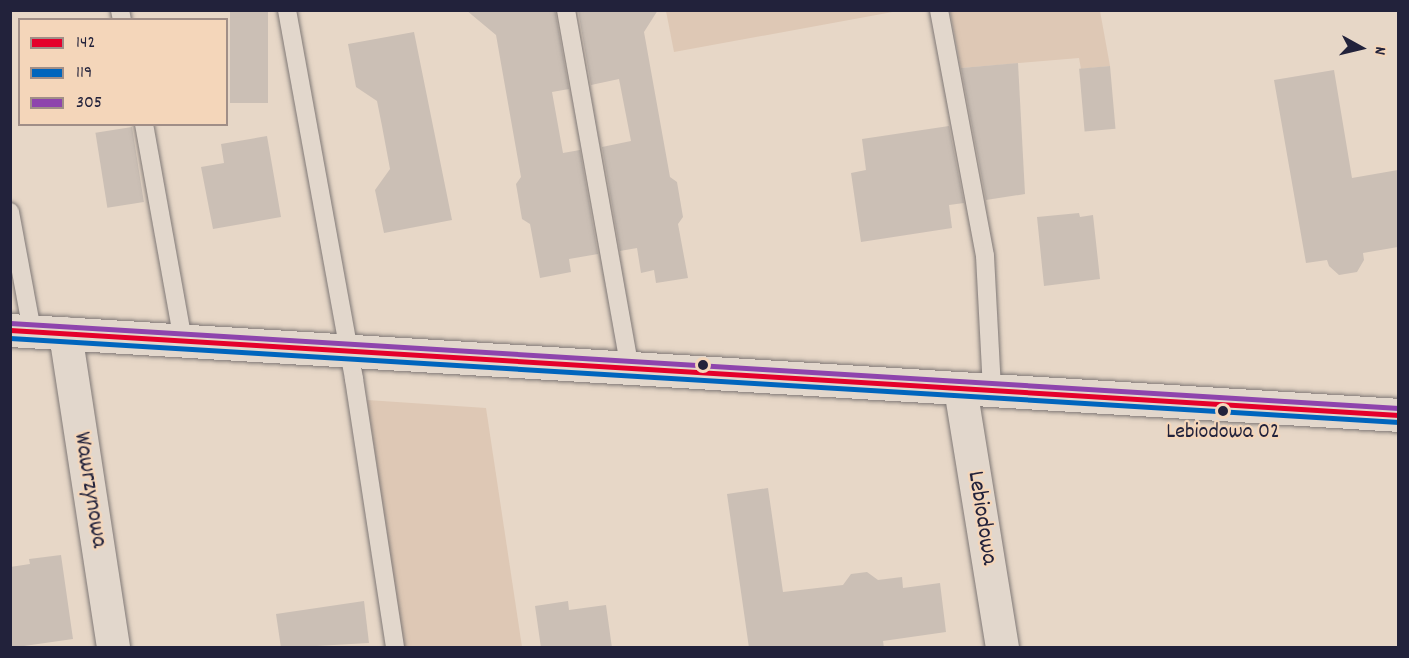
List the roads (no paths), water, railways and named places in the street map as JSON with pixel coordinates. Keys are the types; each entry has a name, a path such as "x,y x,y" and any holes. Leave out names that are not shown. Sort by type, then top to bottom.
{"street":[{"path":"21,330 1398,415"},
{"name":"Wawrzynowa","path":"65,333 113,648"},
{"name":"Lebiodowa","path":"976,389 1002,648"}],"lane":[{"path":"287,10 350,352 394,648"},
{"path":"566,10 630,369"},
{"path":"939,10 985,256 976,389"},
{"path":"144,126 183,340"},
{"path":"10,212 21,330"}],"place":[{"name":"Lebiodowa 02","path":"1223,411"}]}
